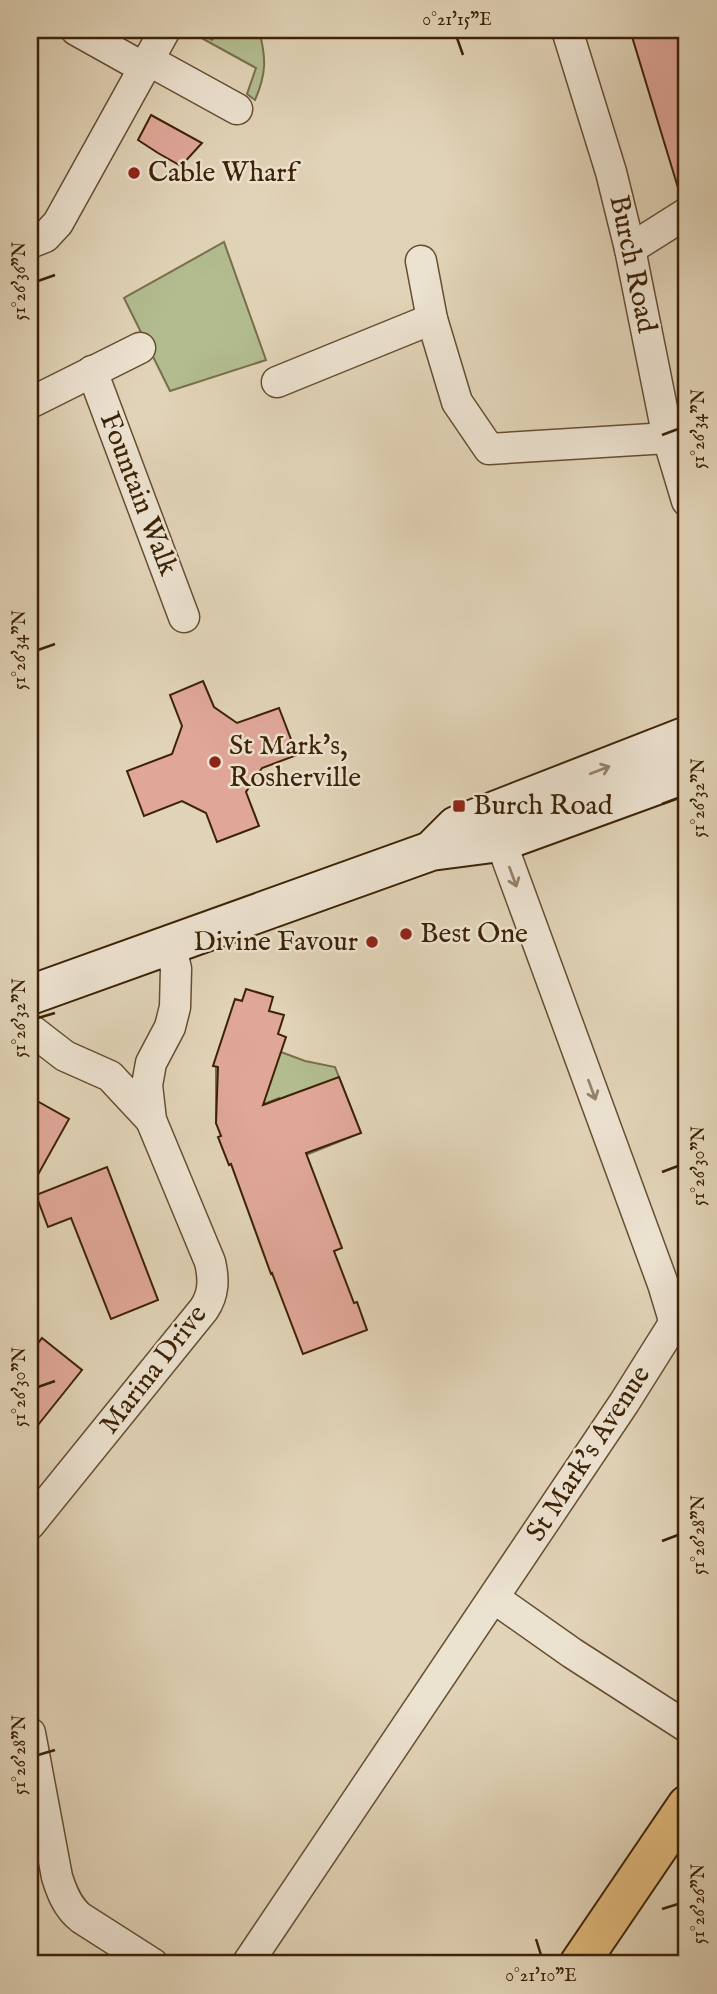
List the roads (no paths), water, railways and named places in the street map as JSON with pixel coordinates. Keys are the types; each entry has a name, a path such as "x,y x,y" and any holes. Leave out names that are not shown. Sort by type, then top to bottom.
{"main road":[{"path":"30,995 495,827 687,736"},
{"path":"495,827 687,774"},
{"path":"579,1964 687,1805"}],"street":[{"path":"76,30 237,109"},
{"path":"30,243 45,237 58,223 165,30"},
{"name":"Burch Road","path":"567,30 611,172 630,249 668,438 687,501"},
{"path":"630,249 687,213"},
{"path":"421,261 432,319 457,402 489,449 668,438"},
{"path":"277,382 432,319"},
{"path":"30,402 140,348"},
{"name":"Fountain Walk","path":"92,371 184,617"},
{"name":"St Mark's Avenue","path":"247,1964 671,1330 673,1320 663,1284 495,827"},
{"name":"Marina Drive","path":"30,1524 204,1309 211,1296 210,1262 151,1120 147,1085 151,1063 170,1027 175,1007 176,969 170,946"},
{"name":"Marina Drive","path":"30,1029 65,1056 110,1076 151,1120"},
{"path":"494,1598 572,1653 675,1719"},
{"path":"30,1732 57,1877 65,1898 72,1911 87,1923 153,1964"}],"place":[{"name":"Cable Wharf","path":"134,173"},
{"name":"St Mark's, Rosherville","path":"215,762"},
{"name":"Burch Road","path":"459,806"},
{"name":"Best One","path":"406,934"},
{"name":"Divine Favour","path":"372,942"}]}
